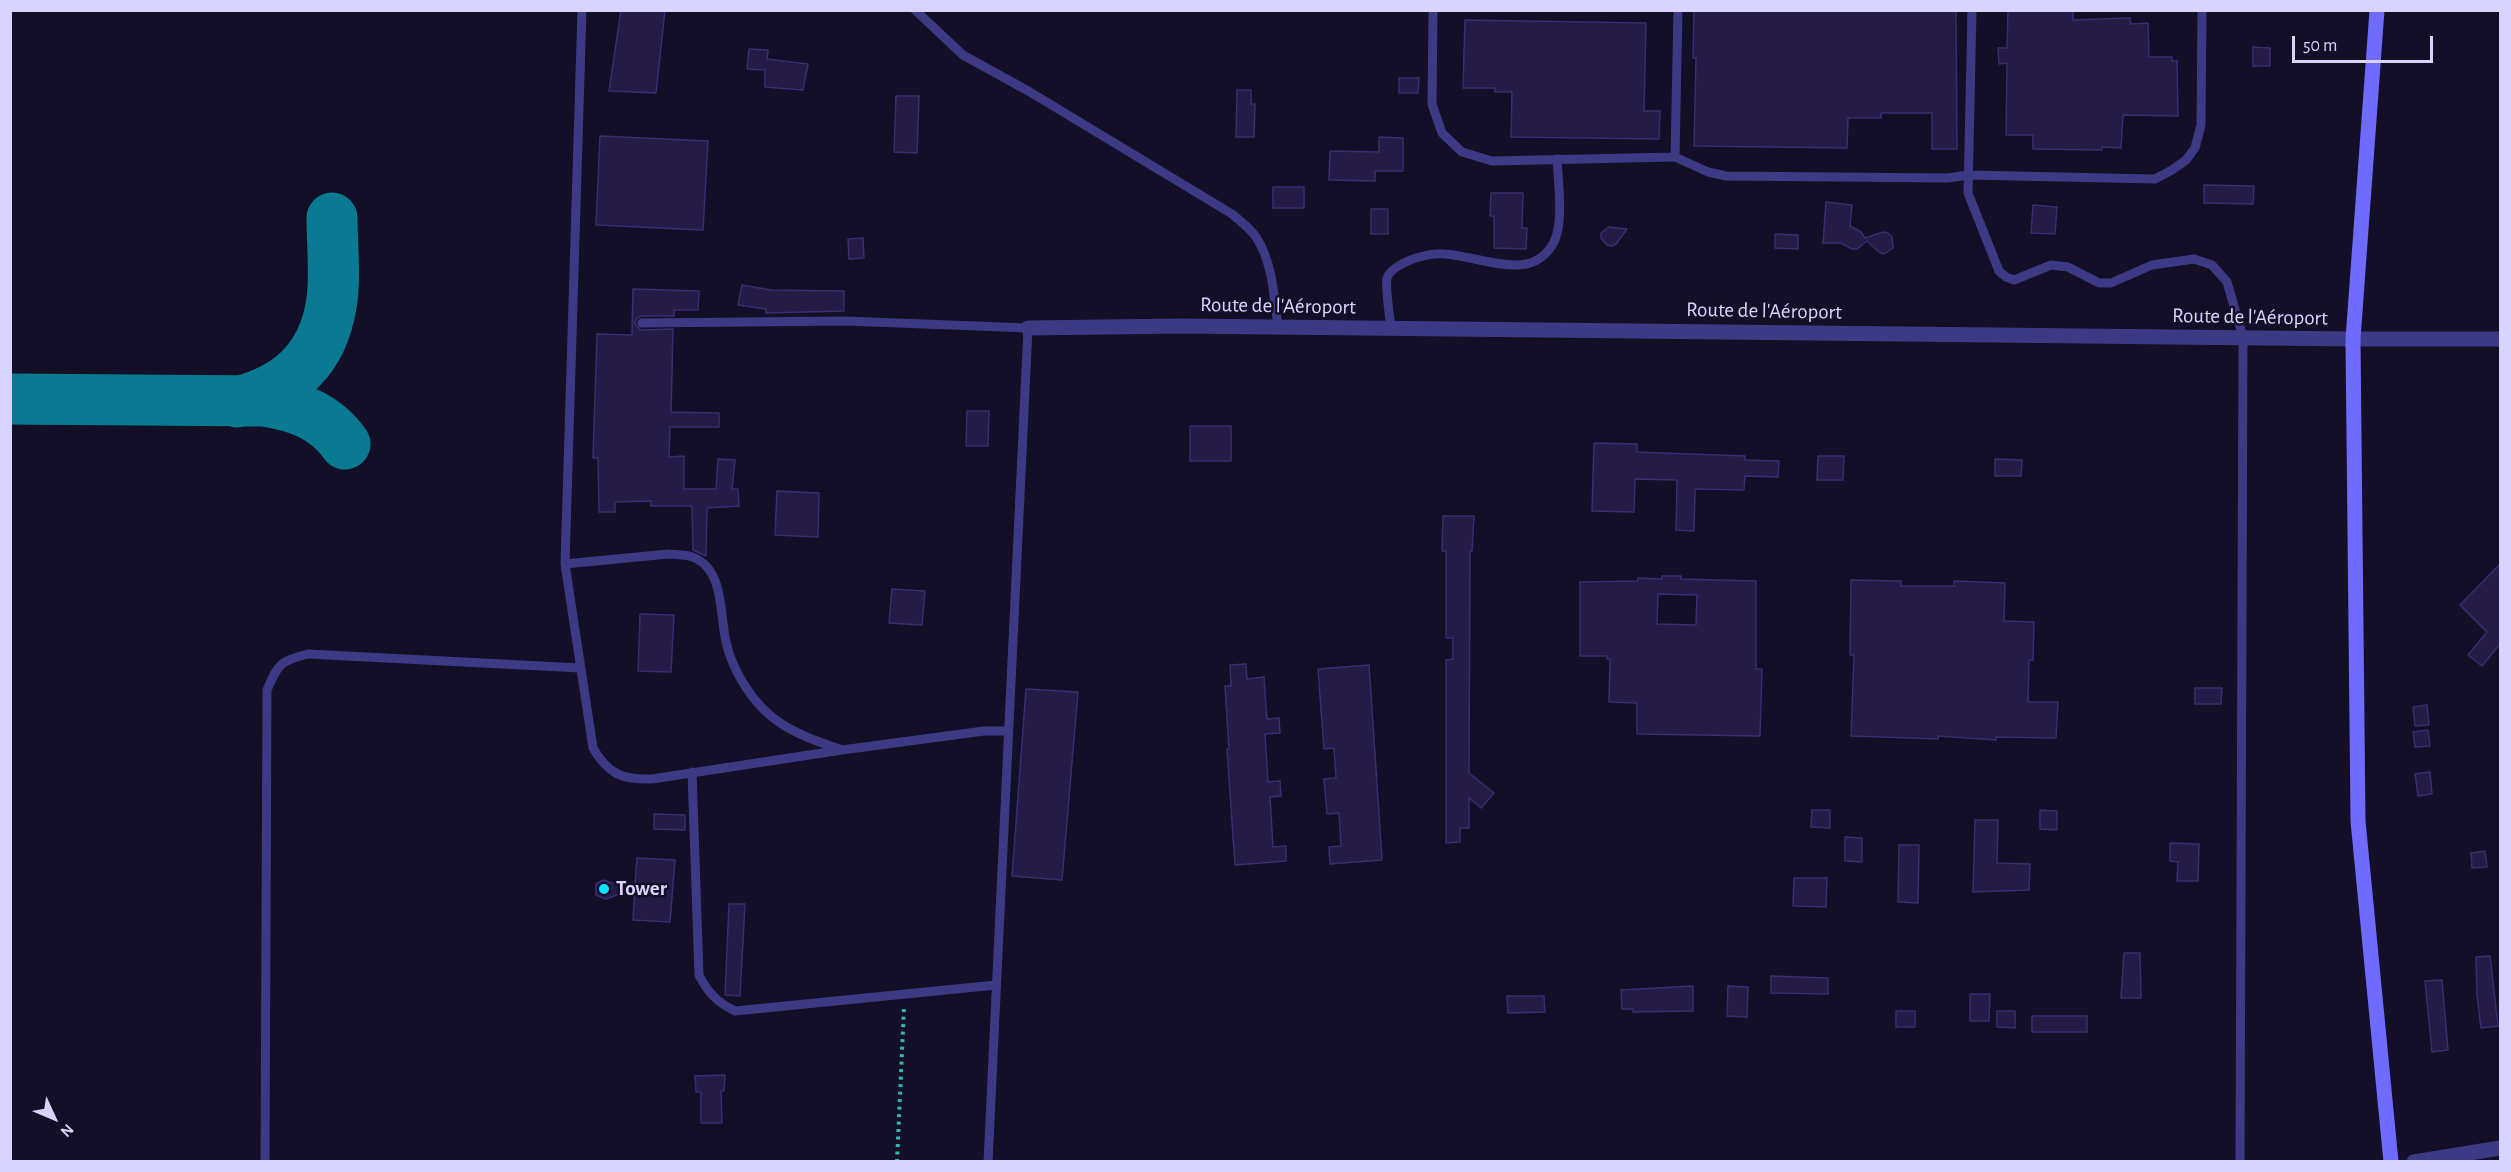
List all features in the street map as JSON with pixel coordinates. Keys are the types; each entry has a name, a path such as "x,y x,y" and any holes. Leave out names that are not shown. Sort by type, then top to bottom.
{"street":[{"path":"2377,10 2353,339 2358,821 2391,1161"},
{"name":"Route de l'Aéroport","path":"1028,328 1278,328 2500,339"},
{"path":"2414,1161 2500,1148"}],"lane":[{"path":"582,10 565,564 593,748 602,764 619,775 631,779 984,731 1008,731"},
{"path":"915,10 963,55 1030,92 1232,214 1255,235 1266,255 1273,285 1278,328"},
{"path":"1433,10 1432,104 1442,134 1462,152 1492,160 1675,157 1708,172 1726,176 1948,177 1968,175 2155,178 2186,160 2195,148 2201,125 2202,10"},
{"path":"1675,157 1678,10"},
{"path":"1972,10 1968,193 1999,270 2006,277 2014,280 2051,265 2068,267 2099,283 2111,283 2152,265 2194,258 2212,265 2227,282 2243,337 2240,1161"},
{"path":"1391,329 1388,278 1394,269 1404,262 1417,257 1443,254 1513,266 1531,264 1543,256 1554,243 1559,226 1557,159"},
{"path":"642,323 846,321 1028,328 988,1161"},
{"path":"565,564 668,554 697,558 710,571 719,591 727,645 736,671 755,700 776,720 803,738 842,750"},
{"path":"265,1161 267,690 278,666 288,659 308,654 580,668"},
{"path":"692,772 699,975 707,991 718,1002 735,1011 996,985"}],"path":[{"path":"897,1161 904,994"}],"building":[{"path":"621,10 665,10 656,93 609,91"},
{"path":"1694,10 1956,10 1957,149 1932,149 1932,113 1881,113 1881,118 1848,118 1847,148 1694,146 1696,58 1693,58"},
{"path":"2008,10 2073,10 2073,20 2130,18 2131,24 2148,23 2149,57 2172,57 2172,61 2177,61 2178,116 2123,115 2121,148 2033,149 2033,135 2006,135 2007,63 1999,64 1998,48 2007,48"},
{"path":"1465,20 1646,23 1644,111 1660,111 1659,139 1511,137 1512,92 1495,92 1495,88 1463,88"},
{"path":"2253,47 2270,48 2270,66 2253,66"},
{"path":"749,49 768,50 767,59 808,64 803,90 765,87 765,70 747,69"},
{"path":"1399,78 1419,78 1418,93 1399,93"},
{"path":"1237,90 1251,90 1251,104 1255,104 1254,137 1236,137"},
{"path":"896,96 919,96 917,153 894,152"},
{"path":"600,136 708,141 703,230 596,225"},
{"path":"1379,137 1403,138 1403,171 1375,171 1375,181 1329,180 1330,151 1379,152"},
{"path":"2204,185 2254,186 2253,204 2204,203"},
{"path":"1273,187 1304,187 1304,208 1273,208"},
{"path":"1491,193 1523,193 1522,228 1527,228 1526,249 1494,248 1494,216 1490,216"},
{"path":"1826,202 1852,205 1850,226 1861,232 1865,238 1883,232 1888,233 1892,237 1893,248 1884,254 1867,241 1857,249 1841,243 1823,243"},
{"path":"2033,205 2057,207 2055,234 2031,233"},
{"path":"1371,209 1388,209 1388,234 1371,234"},
{"path":"1609,227 1627,229 1612,246 1607,245 1601,238 1601,233"},
{"path":"1775,234 1798,235 1798,249 1775,248"},
{"path":"863,238 864,258 849,259 848,239"},
{"path":"742,285 771,290 844,291 844,311 766,313 766,309 738,305"},
{"path":"633,289 699,291 698,310 674,310 674,316 641,316 636,319 635,324 641,330 673,329 671,412 719,413 719,427 670,427 669,457 684,456 684,489 716,489 718,459 735,460 732,489 738,489 739,506 707,508 706,556 693,550 692,506 651,506 651,501 615,502 615,512 599,512 598,458 593,458 597,334 632,335"},
{"path":"967,411 989,411 988,446 966,446"},
{"path":"1190,426 1231,426 1231,461 1190,461"},
{"path":"1594,443 1637,444 1637,452 1745,456 1745,460 1779,461 1778,477 1745,476 1744,490 1695,489 1694,531 1676,530 1677,480 1635,479 1634,512 1592,511"},
{"path":"1818,456 1844,456 1843,480 1817,480"},
{"path":"1995,459 2022,460 2021,476 1995,476"},
{"path":"777,491 819,493 818,537 775,535"},
{"path":"1443,516 1474,516 1472,551 1470,551 1469,773 1494,793 1481,808 1469,798 1469,828 1460,828 1460,842 1446,843 1446,660 1453,659 1453,638 1446,638 1446,551 1442,551"},
{"path":"2500,564 2500,644 2482,666 2468,655 2487,632 2460,605"},
{"path":"1662,576 1681,576 1681,579 1756,581 1756,669 1762,669 1760,736 1637,734 1637,703 1609,702 1610,659 1607,659 1607,656 1580,656 1580,582 1637,581 1638,578 1662,579","holes":["1658,594 1697,595 1696,625 1657,624"]},
{"path":"1851,580 1901,581 1901,586 1954,586 1954,581 2005,583 2004,621 2034,622 2033,660 2029,660 2028,702 2058,702 2056,738 1996,737 1996,740 1938,736 1938,739 1851,736 1854,655 1850,655"},
{"path":"892,589 925,591 922,625 889,623"},
{"path":"640,614 674,615 671,672 638,671"},
{"path":"1246,664 1247,679 1264,677 1267,719 1279,718 1280,733 1265,734 1268,782 1280,781 1281,796 1270,797 1273,847 1286,846 1286,861 1235,865 1225,686 1231,686 1230,665"},
{"path":"1369,665 1382,860 1330,864 1329,847 1341,846 1339,813 1327,814 1324,779 1336,778 1334,748 1324,749 1318,669"},
{"path":"2195,688 2222,688 2221,704 2195,704"},
{"path":"1026,689 1078,692 1062,880 1012,876"},
{"path":"2427,705 2429,725 2415,726 2413,707"},
{"path":"2428,730 2430,746 2415,747 2413,732"},
{"path":"2430,772 2432,794 2418,796 2415,774"},
{"path":"1812,810 1830,810 1830,828 1811,827"},
{"path":"2040,810 2057,811 2057,830 2040,829"},
{"path":"654,814 685,815 685,830 654,829"},
{"path":"1975,820 1998,820 1997,863 2030,864 2029,890 1973,892"},
{"path":"1845,837 1862,838 1862,862 1845,861"},
{"path":"2170,843 2199,844 2198,881 2177,881 2178,862 2170,861"},
{"path":"1899,845 1919,845 1918,903 1898,902"},
{"path":"2485,851 2487,867 2472,868 2471,853"},
{"path":"637,858 675,860 670,922 633,920 635,888 606,899 596,895 596,884 603,880 612,883 635,884"},
{"path":"1794,878 1827,878 1826,907 1793,906"},
{"path":"729,904 745,904 740,996 725,995"},
{"path":"2124,953 2140,953 2141,998 2121,998"},
{"path":"2490,956 2498,1026 2481,1028 2476,957"},
{"path":"1771,976 1828,978 1828,994 1771,993"},
{"path":"2442,980 2448,1050 2432,1052 2425,981"},
{"path":"1693,986 1693,1011 1633,1012 1633,1009 1622,1009 1621,990"},
{"path":"1728,986 1748,987 1747,1017 1727,1016"},
{"path":"1970,994 1990,994 1989,1021 1970,1021"},
{"path":"1507,996 1544,996 1545,1012 1508,1013"},
{"path":"1896,1011 1915,1011 1915,1027 1896,1027"},
{"path":"1997,1011 2015,1011 2015,1028 1997,1027"},
{"path":"2032,1016 2087,1016 2087,1032 2032,1032"},
{"path":"725,1075 724,1091 721,1091 722,1123 701,1123 701,1092 696,1092 695,1076"}],"taxiway":[{"path":"237,402 272,389 287,380 311,357 320,342 332,296 334,274 332,218"},
{"path":"10,399 264,401 299,409 319,419 329,426 345,444"}],"place":[{"name":"Tower","path":"604,889"}]}
